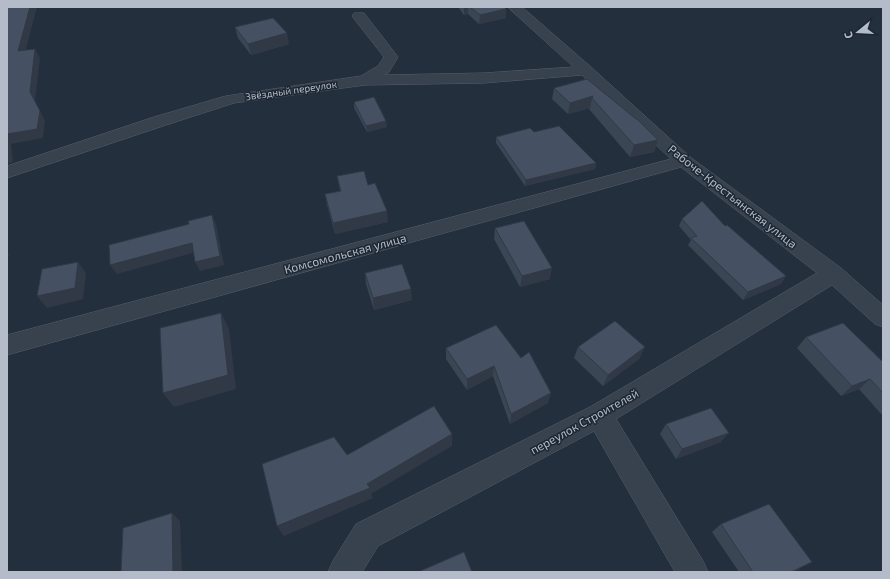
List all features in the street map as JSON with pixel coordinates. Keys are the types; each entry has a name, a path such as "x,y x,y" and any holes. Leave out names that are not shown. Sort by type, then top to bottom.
{"street":[{"name":"Рабоче-Крестьянская улица","path":"514,7 586,70 684,161 833,274 883,318"},
{"path":"359,16 391,57 407,73 418,79"},
{"path":"365,80 384,69 391,57"},
{"name":"Звёздный переулок","path":"7,172 160,121 232,99 365,80 484,78 586,70"},
{"name":"Комсомольская улица","path":"7,344 684,161"},
{"name":"переулок Строителей","path":"344,572 367,534 599,415 833,274"},
{"path":"599,415 692,572"}],"building":[{"path":"7,7 30,7 18,51 35,49 30,92 40,111 37,129 7,134"},
{"path":"470,7 504,7 506,9 480,15"},
{"path":"273,18 287,33 248,44 235,27"},
{"path":"587,79 637,119 658,140 634,145 592,98 593,96 570,103 554,88"},
{"path":"374,97 386,121 366,126 354,102"},
{"path":"559,126 596,163 526,180 496,137 530,128 534,132"},
{"path":"364,171 368,185 375,183 387,211 333,223 325,194 341,191 337,176"},
{"path":"702,201 725,226 727,225 786,276 748,292 691,238 697,236 682,219"},
{"path":"212,215 220,256 195,262 192,243 110,265 109,245 189,224 188,221"},
{"path":"524,221 552,268 522,276 495,228"},
{"path":"78,262 75,288 37,296 42,269"},
{"path":"402,264 411,289 373,298 365,273"},
{"path":"221,313 228,375 163,393 160,328"},
{"path":"615,321 645,347 608,375 578,347"},
{"path":"843,323 883,362 883,393 870,379 852,386 806,337"},
{"path":"496,325 521,358 529,352 551,393 511,414 494,366 467,379 446,348"},
{"path":"434,406 452,434 367,484 370,488 277,526 262,464 334,437 347,455"},
{"path":"711,408 729,433 682,449 666,424"},
{"path":"769,504 812,562 791,572 753,572 721,524"},
{"path":"172,513 173,572 121,572 123,528"},
{"path":"464,552 472,572 418,572"}]}
